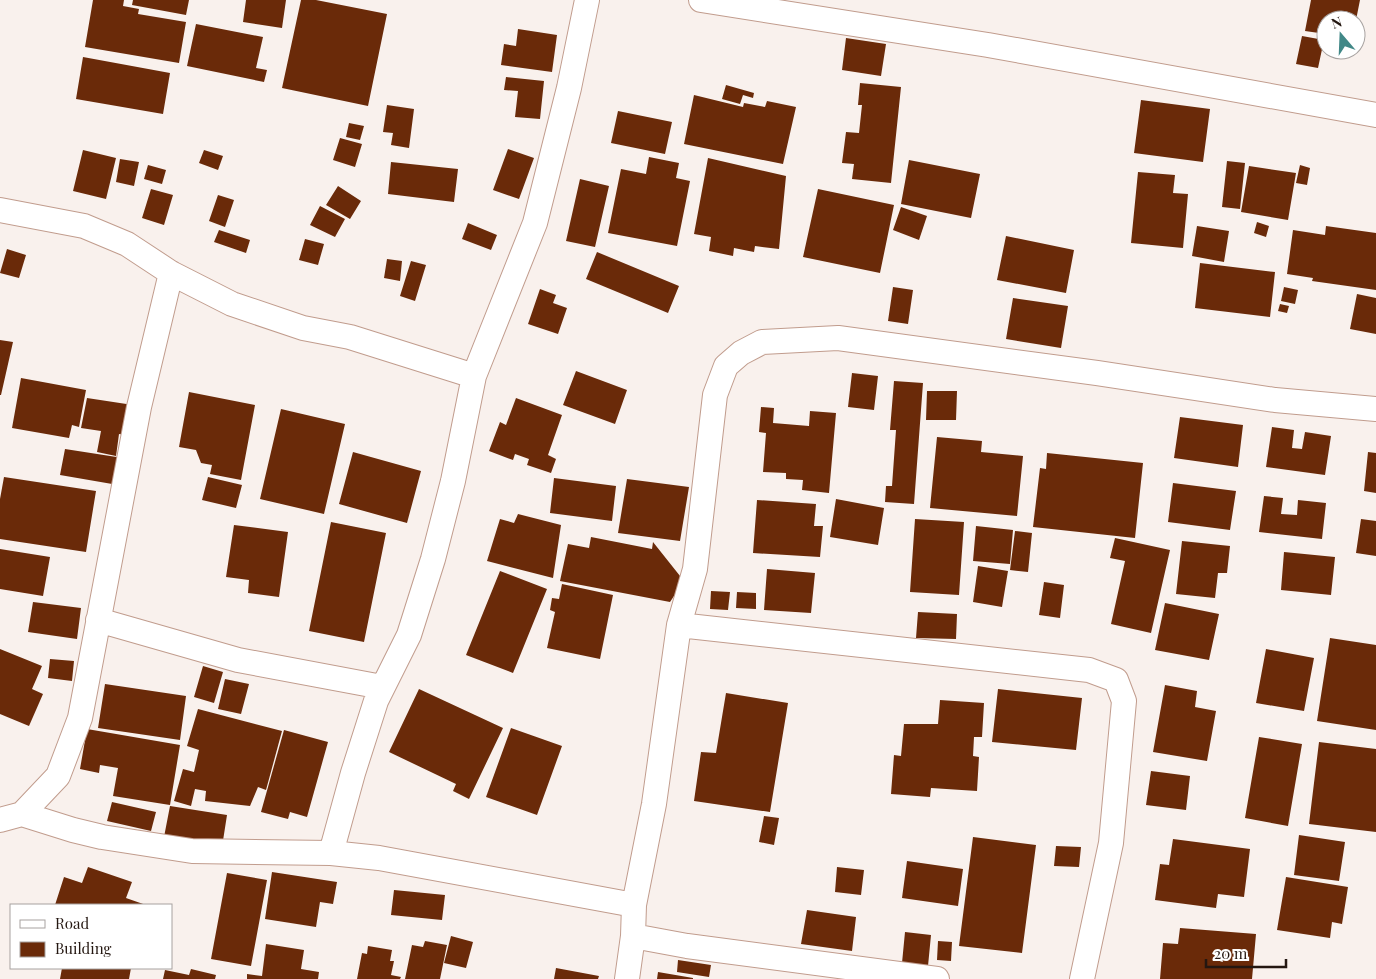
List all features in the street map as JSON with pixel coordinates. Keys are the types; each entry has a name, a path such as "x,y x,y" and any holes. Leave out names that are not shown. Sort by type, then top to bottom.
{"street":[{"path":"331,852 353,773 382,687 408,634 433,559 453,481 474,376 535,223 569,88 587,0"},
{"path":"701,0 988,45 1376,115"},
{"path":"0,210 84,226 127,244 172,273 240,306 303,328 350,337 474,376"},
{"path":"11,817 58,776 80,718 139,407 172,273"},
{"path":"626,979 633,936 634,904 654,804 679,624 695,569 715,395 726,366 741,353 762,342 803,338 838,338 1097,373 1275,400 1376,409"},
{"path":"98,620 238,660 382,687"},
{"path":"679,624 1089,670 1116,680 1124,701 1111,843 1082,979"},
{"path":"11,817 82,832 192,851 331,852 460,872 634,904"},
{"path":"633,936 687,946 937,979"}],"building":[{"path":"93,0 124,0 123,6 139,9 138,14 186,22 179,63 85,47"},
{"path":"133,0 189,0 186,15 132,5"},
{"path":"246,0 286,0 282,28 243,22"},
{"path":"301,0 316,0 387,14 368,106 282,88"},
{"path":"1311,0 1360,0 1358,10 1316,10 1316,33 1305,31"},
{"path":"196,24 263,37 256,68 267,70 264,82 187,66"},
{"path":"518,29 557,35 552,72 501,65 504,44 516,46"},
{"path":"1302,36 1316,39 1316,60 1320,60 1318,68 1296,64"},
{"path":"846,38 886,44 881,76 842,70"},
{"path":"83,57 170,73 163,114 76,99"},
{"path":"506,77 544,81 540,119 515,117 518,91 504,90"},
{"path":"860,83 901,87 891,183 852,179 854,164 842,163 846,132 859,133 862,105 858,105"},
{"path":"726,85 754,93 753,98 743,95 740,104 722,99"},
{"path":"694,95 743,107 744,103 765,107 767,101 796,107 783,164 684,144"},
{"path":"1141,100 1210,109 1203,162 1134,153"},
{"path":"387,105 414,109 409,148 391,145 393,133 383,132"},
{"path":"618,111 672,122 665,154 611,143"},
{"path":"349,123 364,126 360,140 346,137"},
{"path":"340,138 362,144 355,167 333,160"},
{"path":"508,149 534,158 519,199 493,190"},
{"path":"83,150 116,158 106,199 73,191"},
{"path":"204,150 223,156 218,170 199,163"},
{"path":"649,157 679,163 676,178 690,181 677,246 608,233 621,169 646,174"},
{"path":"708,158 786,176 779,249 755,246 754,252 734,248 733,256 709,251 711,237 694,234"},
{"path":"120,159 139,162 134,186 116,182"},
{"path":"909,160 980,174 971,218 901,204"},
{"path":"1227,161 1245,163 1240,209 1222,207"},
{"path":"391,162 458,169 454,202 388,194"},
{"path":"148,165 166,170 162,184 144,179"},
{"path":"1300,165 1310,168 1307,185 1296,183"},
{"path":"1249,166 1296,173 1288,220 1241,212"},
{"path":"1138,172 1175,175 1173,193 1188,194 1183,248 1131,243"},
{"path":"580,179 609,186 595,247 566,241"},
{"path":"338,186 361,201 350,219 326,205"},
{"path":"151,189 173,195 164,225 142,218"},
{"path":"818,189 894,205 880,273 803,257"},
{"path":"218,195 234,200 225,227 209,221"},
{"path":"320,206 345,219 335,237 310,225"},
{"path":"901,207 927,216 919,240 893,230"},
{"path":"1257,222 1269,226 1266,237 1254,233"},
{"path":"468,223 497,235 491,250 462,239"},
{"path":"1197,226 1229,231 1224,262 1192,256"},
{"path":"1326,226 1376,233 1376,290 1312,281 1313,278 1287,274 1293,230 1325,235"},
{"path":"219,230 250,240 246,253 214,242"},
{"path":"1006,236 1074,250 1066,293 997,280"},
{"path":"305,239 324,244 318,265 299,260"},
{"path":"7,249 26,255 19,278 0,273"},
{"path":"597,252 679,286 668,313 586,279"},
{"path":"387,259 402,261 400,281 384,278"},
{"path":"411,261 426,265 415,301 400,296"},
{"path":"1200,263 1275,272 1270,317 1195,308"},
{"path":"893,287 913,290 908,324 888,321"},
{"path":"1284,287 1298,290 1295,304 1281,301"},
{"path":"540,289 556,295 553,303 567,308 558,334 528,324"},
{"path":"1357,294 1376,298 1376,334 1350,329"},
{"path":"1013,298 1068,306 1061,348 1006,339"},
{"path":"1280,304 1289,306 1287,313 1278,311"},
{"path":"0,340 13,342 1,395 0,395"},
{"path":"576,371 627,390 615,424 563,405"},
{"path":"852,373 878,376 874,410 848,407"},
{"path":"21,378 86,390 79,427 72,425 69,438 12,428"},
{"path":"894,381 923,383 914,504 885,502 886,486 892,486 896,430 890,430"},
{"path":"927,391 957,391 956,420 926,420"},
{"path":"189,392 255,405 241,480 210,474 212,465 201,463 196,450 179,447"},
{"path":"87,398 133,405 127,435 119,434 116,456 97,452 101,431 81,428"},
{"path":"516,398 562,415 548,455 556,459 551,473 527,465 529,459 515,454 513,460 489,451 500,422 506,425"},
{"path":"761,407 774,408 773,423 809,426 810,411 836,413 829,493 802,490 803,480 786,479 786,473 763,472 766,433 759,432"},
{"path":"281,409 345,424 324,514 260,499"},
{"path":"1180,417 1243,425 1238,467 1174,458"},
{"path":"1272,427 1294,430 1292,448 1302,449 1305,432 1331,436 1325,475 1266,467"},
{"path":"937,437 982,441 981,452 1023,456 1017,516 930,508"},
{"path":"65,449 123,458 118,485 60,475"},
{"path":"353,452 421,471 407,523 339,504"},
{"path":"1368,452 1376,453 1376,493 1364,491"},
{"path":"1047,453 1143,463 1135,538 1033,527 1040,468 1046,469"},
{"path":"4,477 96,491 86,552 0,539 0,499"},
{"path":"208,477 242,485 236,508 202,500"},
{"path":"554,478 616,486 612,521 550,513"},
{"path":"627,479 689,487 680,541 618,533"},
{"path":"1173,483 1236,491 1230,530 1168,522"},
{"path":"1264,496 1283,498 1281,514 1297,515 1298,500 1326,503 1322,539 1259,532"},
{"path":"836,499 884,508 878,545 830,537"},
{"path":"757,500 816,504 814,526 823,526 820,557 753,553"},
{"path":"518,514 561,525 553,578 487,561 500,519 514,523"},
{"path":"915,519 964,522 959,595 910,592"},
{"path":"1361,519 1376,521 1376,556 1356,553"},
{"path":"331,522 386,533 364,642 309,631"},
{"path":"234,525 288,532 279,597 248,593 249,580 226,577"},
{"path":"976,526 1013,530 1010,564 973,561"},
{"path":"1015,531 1032,533 1028,572 1010,570"},
{"path":"591,537 652,549 653,542 684,581 670,602 560,581 568,544 589,548"},
{"path":"1115,538 1170,550 1151,633 1111,624 1125,561 1110,558"},
{"path":"1182,541 1230,546 1227,573 1218,573 1215,598 1176,594"},
{"path":"0,549 50,557 43,596 0,589"},
{"path":"1284,552 1335,557 1331,595 1281,590"},
{"path":"978,566 1008,571 1002,607 973,602"},
{"path":"767,569 815,573 811,613 764,610"},
{"path":"500,571 547,589 513,673 466,655"},
{"path":"1044,582 1064,585 1060,618 1039,615"},
{"path":"562,584 613,595 600,659 547,648 555,612 550,610 552,598 559,599"},
{"path":"711,591 730,592 728,610 710,609"},
{"path":"737,592 756,593 756,609 736,608"},
{"path":"33,602 81,608 77,639 28,632"},
{"path":"1165,603 1219,614 1209,660 1155,650"},
{"path":"918,612 957,614 956,639 916,638"},
{"path":"1330,638 1376,645 1376,730 1317,721"},
{"path":"0,649 42,666 32,689 43,694 29,726 0,714"},
{"path":"1266,649 1314,658 1304,711 1256,703"},
{"path":"50,659 74,661 72,681 48,678"},
{"path":"203,666 223,672 214,703 194,697"},
{"path":"225,679 249,684 241,714 218,709"},
{"path":"105,684 186,696 180,740 98,728"},
{"path":"1165,685 1197,691 1195,707 1216,711 1207,761 1153,752"},
{"path":"419,689 503,728 469,799 453,791 456,784 389,752"},
{"path":"998,689 1082,698 1076,750 992,742"},
{"path":"726,693 788,703 770,812 694,801 701,752 716,753"},
{"path":"940,700 984,703 982,737 974,737 973,756 979,757 977,791 931,788 930,797 891,794 894,755 901,756 904,724 938,724"},
{"path":"198,709 282,731 266,790 258,787 250,806 205,801 206,791 195,789 191,806 174,801 183,769 194,772 199,750 187,746"},
{"path":"511,728 562,746 537,815 486,797"},
{"path":"87,729 180,745 170,805 113,796 118,768 100,765 99,773 80,769"},
{"path":"284,730 328,742 307,817 290,812 288,819 261,812"},
{"path":"1259,737 1302,744 1288,826 1245,818"},
{"path":"1319,742 1376,749 1376,832 1309,824"},
{"path":"1151,771 1190,776 1186,810 1146,805"},
{"path":"112,802 156,812 151,831 107,821"},
{"path":"170,806 227,815 222,847 164,837"},
{"path":"764,816 779,818 774,845 759,842"},
{"path":"1299,835 1345,842 1339,881 1294,875"},
{"path":"973,837 1036,845 1022,953 959,946"},
{"path":"1173,839 1250,849 1244,897 1218,894 1216,908 1155,900 1160,864 1169,865"},
{"path":"1056,846 1081,847 1079,867 1054,866"},
{"path":"907,861 963,869 958,906 902,898"},
{"path":"88,867 132,882 126,898 143,904 55,904 64,877 82,883"},
{"path":"837,867 864,870 861,895 835,892"},
{"path":"272,872 337,882 333,904 320,902 316,927 265,919"},
{"path":"227,873 267,880 251,966 211,959"},
{"path":"1286,877 1348,887 1342,924 1332,922 1330,938 1277,930"},
{"path":"394,890 445,895 442,920 391,915"},
{"path":"807,910 856,917 852,951 801,944"},
{"path":"1180,928 1256,934 1252,979 1160,979 1163,943 1178,944"},
{"path":"905,932 931,935 928,966 902,963"},
{"path":"451,936 473,942 466,968 444,963"},
{"path":"425,941 447,945 440,979 405,979 412,945 423,947"},
{"path":"938,941 952,942 951,961 937,960"},
{"path":"266,944 304,950 301,969 319,972 318,979 247,979 247,974 262,976"},
{"path":"368,946 392,950 390,961 394,961 391,975 401,977 400,979 357,979 362,953 367,954"},
{"path":"678,960 711,965 709,977 677,972"},
{"path":"556,968 599,976 598,979 554,979"},
{"path":"62,969 131,969 129,979 60,979"},
{"path":"191,969 216,975 215,979 163,979 165,970 189,975"},
{"path":"658,972 693,978 693,979 657,979"}]}
